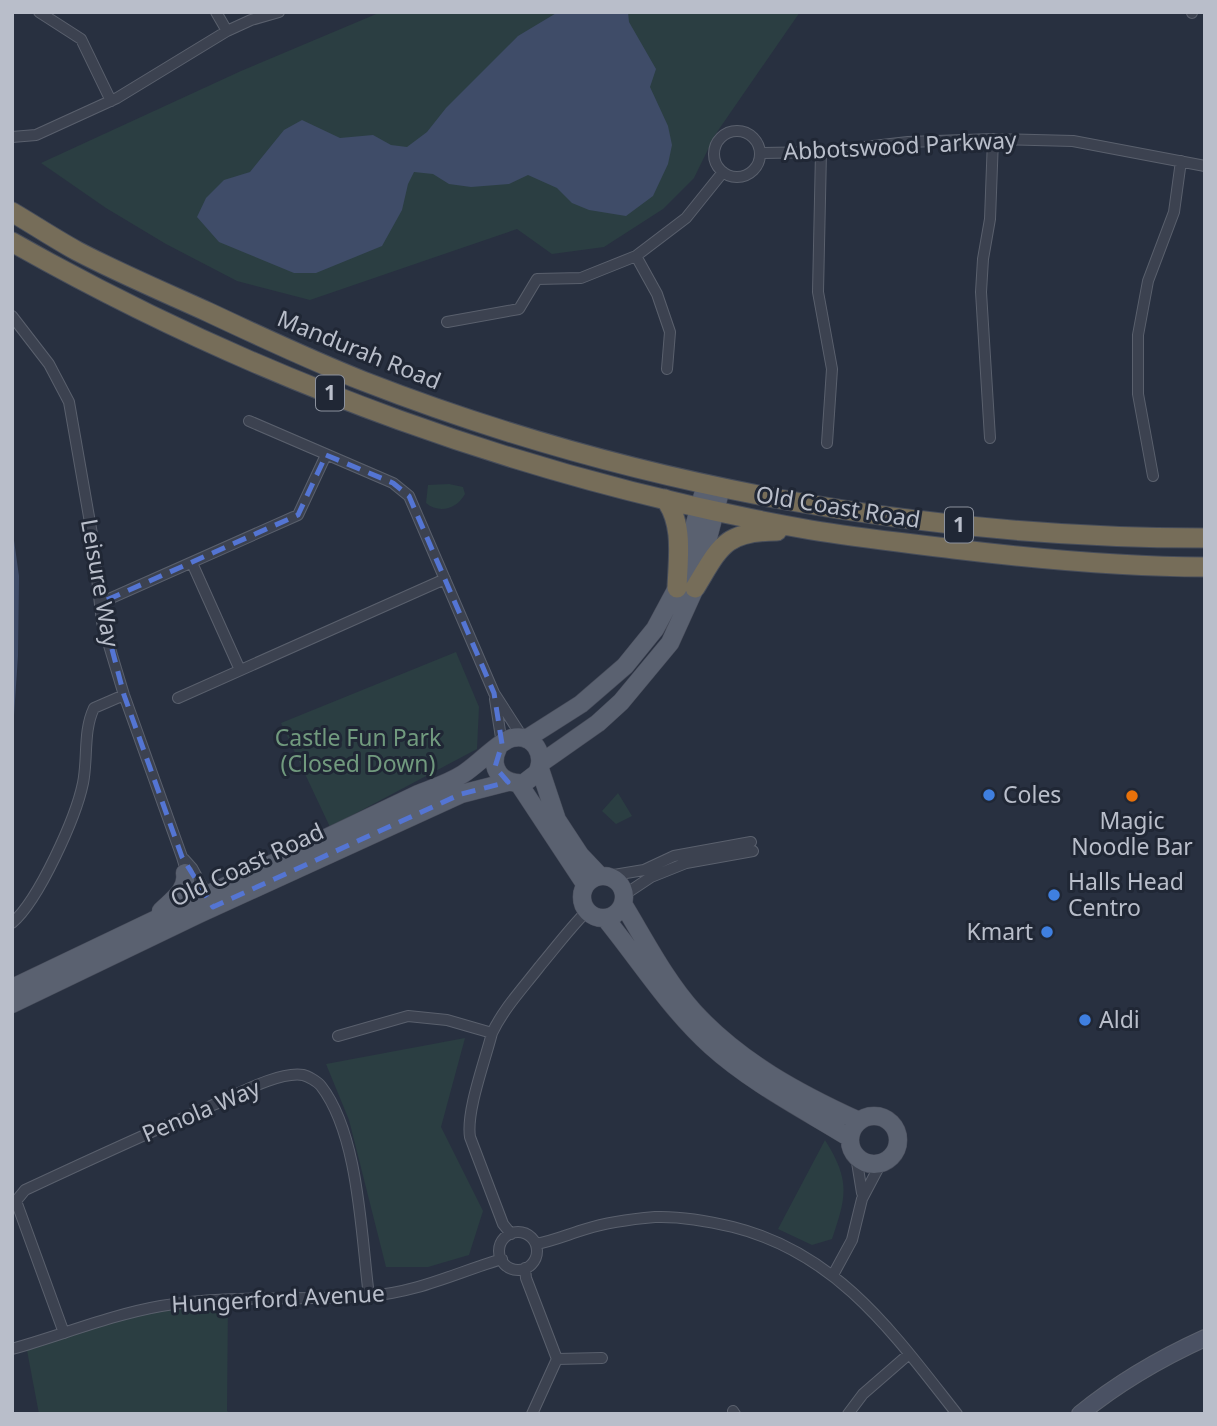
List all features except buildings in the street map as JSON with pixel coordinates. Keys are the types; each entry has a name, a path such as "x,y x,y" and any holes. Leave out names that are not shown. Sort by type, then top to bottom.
{"highway":[{"name":"Mandurah Road","path":"12,212 76,251 365,382 513,433 713,486"},
{"name":"Mandurah Road","path":"12,242 105,293 251,362 400,420 552,469 665,499"},
{"name":"Old Coast Road","path":"713,486 879,515 965,526 1205,538"},
{"name":"Old Coast Road","path":"665,499 813,530 1001,554 1205,567"},
{"path":"665,499 674,510 686,588"},
{"path":"686,588 730,539 759,531 813,530"}],"main road":[{"path":"513,783 532,779 540,766 598,723 621,702 670,643 713,486"},
{"path":"686,588 625,666 582,704 524,738 510,738 495,754 495,767 498,773 513,783 597,878 616,880 622,886 624,899 666,975 693,1011 725,1043 806,1097 859,1122"},
{"path":"524,738 539,751 540,766 557,820 597,878"},
{"name":"Old Coast Road","path":"12,1004 418,794 453,780 500,746"},
{"name":"Old Coast Road","path":"12,988 135,929 204,904 461,794 513,783"},
{"path":"135,929 181,893 187,880 184,865"},
{"path":"597,878 581,892 581,900 587,911 597,917 606,918 619,911 624,899"},
{"path":"606,918 670,1003 710,1045 738,1069 850,1138"},
{"path":"877,1116 892,1125 898,1143 889,1159 881,1163 869,1163 856,1156 850,1138 859,1122 867,1117 877,1116"}],"street":[{"path":"39,12 81,39 111,101"},
{"path":"216,12 227,31"},
{"path":"12,137 36,135 111,101 227,31 279,12"},
{"path":"738,131 749,134 757,142 760,153 758,164 750,173 739,177 723,172 716,163 714,151 718,141 727,134 738,131"},
{"path":"990,438 981,292 990,219 993,139"},
{"name":"Abbotswood Parkway","path":"760,153 821,152 908,142 993,139 1073,141 1205,166"},
{"path":"821,152 818,292 832,369 827,443"},
{"path":"1153,476 1138,394 1138,335 1148,281 1174,212 1181,161"},
{"path":"447,322 519,309 537,279 581,278 636,256 685,218 723,172"},
{"path":"636,256 657,294 670,332 667,369"},
{"name":"Leisure Way","path":"12,316 49,364 69,402 92,534 102,622 124,695 184,865 204,904"},
{"path":"249,421 393,483 409,496 494,693 524,738"},
{"path":"100,603 298,515 326,455"},
{"path":"192,563 240,670"},
{"path":"178,698 444,579"},
{"path":"494,693 500,746"},
{"path":"12,923 23,914 52,861 78,801 83,782 89,720 94,708 124,695"},
{"path":"597,878 644,870 674,856 752,846 686,863 651,877 624,899"},
{"name":"Leisure Way","path":"184,865 192,868 204,904"},
{"path":"511,1234 503,1224 469,1130 492,1034 506,1009 587,911"},
{"path":"338,1036 408,1016 447,1020 492,1034"},
{"name":"Penola Way","path":"64,1333 16,1200 25,1190 162,1126 281,1077 304,1075 320,1084 336,1114 348,1149 355,1183 369,1296"},
{"path":"833,1275 852,1240 862,1199 856,1156"},
{"path":"862,1199 881,1163"},
{"path":"536,1244 611,1223 655,1217 720,1224 760,1235 786,1246 833,1275 867,1305 957,1414"},
{"path":"524,1233 536,1244 535,1259 525,1268 511,1268 502,1259 500,1245 511,1234 524,1233"},
{"name":"Hungerford Avenue","path":"12,1349 138,1311 188,1302 369,1296 436,1284 502,1259"},
{"path":"525,1268 526,1278 556,1359 532,1414"},
{"path":"1080,1414 1127,1381 1205,1338"},
{"path":"848,1414 863,1394 909,1353"},
{"path":"556,1359 602,1358"}],"highlighted area":[{"path":"326,455 393,483 409,496 494,693 502,744 495,767 508,782 461,794 213,907 182,857 124,695 100,603 298,515"}],"green space":[{"path":"381,12 800,12 715,135 694,178 663,209 604,247 552,254 517,229 310,300 237,281 166,244 106,208 41,163 241,71"},
{"path":"449,484 463,487 465,494 462,499 453,506 442,509 426,503 428,485"},
{"name":"Castle Fun Park (Closed Down)","path":"456,652 479,707 477,749 330,827 281,723"},
{"path":"618,793 632,816 616,824 602,811"},
{"path":"465,1038 441,1127 483,1211 469,1255 428,1267 386,1267 349,1120 326,1064"},
{"path":"825,1140 839,1166 844,1188 843,1199 832,1239 812,1245 778,1229"},
{"path":"228,1299 227,1411 230,1414 39,1414 26,1345 116,1317"}],"water":[{"path":"558,12 628,12 629,22 656,69 650,87 668,126 672,145 668,164 653,196 626,216 589,210 572,203 557,188 528,175 509,184 471,187 449,184 433,174 414,172 408,184 402,210 382,246 316,273 294,273 219,242 197,217 206,198 224,180 250,172 284,130 302,120 340,138 373,135 391,145 407,147 427,132 446,108 518,36"},
{"path":"12,526 19,576 18,656 12,745"}],"place":[{"name":"Coles","path":"989,795"},
{"name":"Magic Noodle Bar","path":"1132,796"},
{"name":"Halls Head Centro","path":"1054,895"},
{"name":"Kmart","path":"1047,932"},
{"name":"Aldi","path":"1085,1020"}]}
